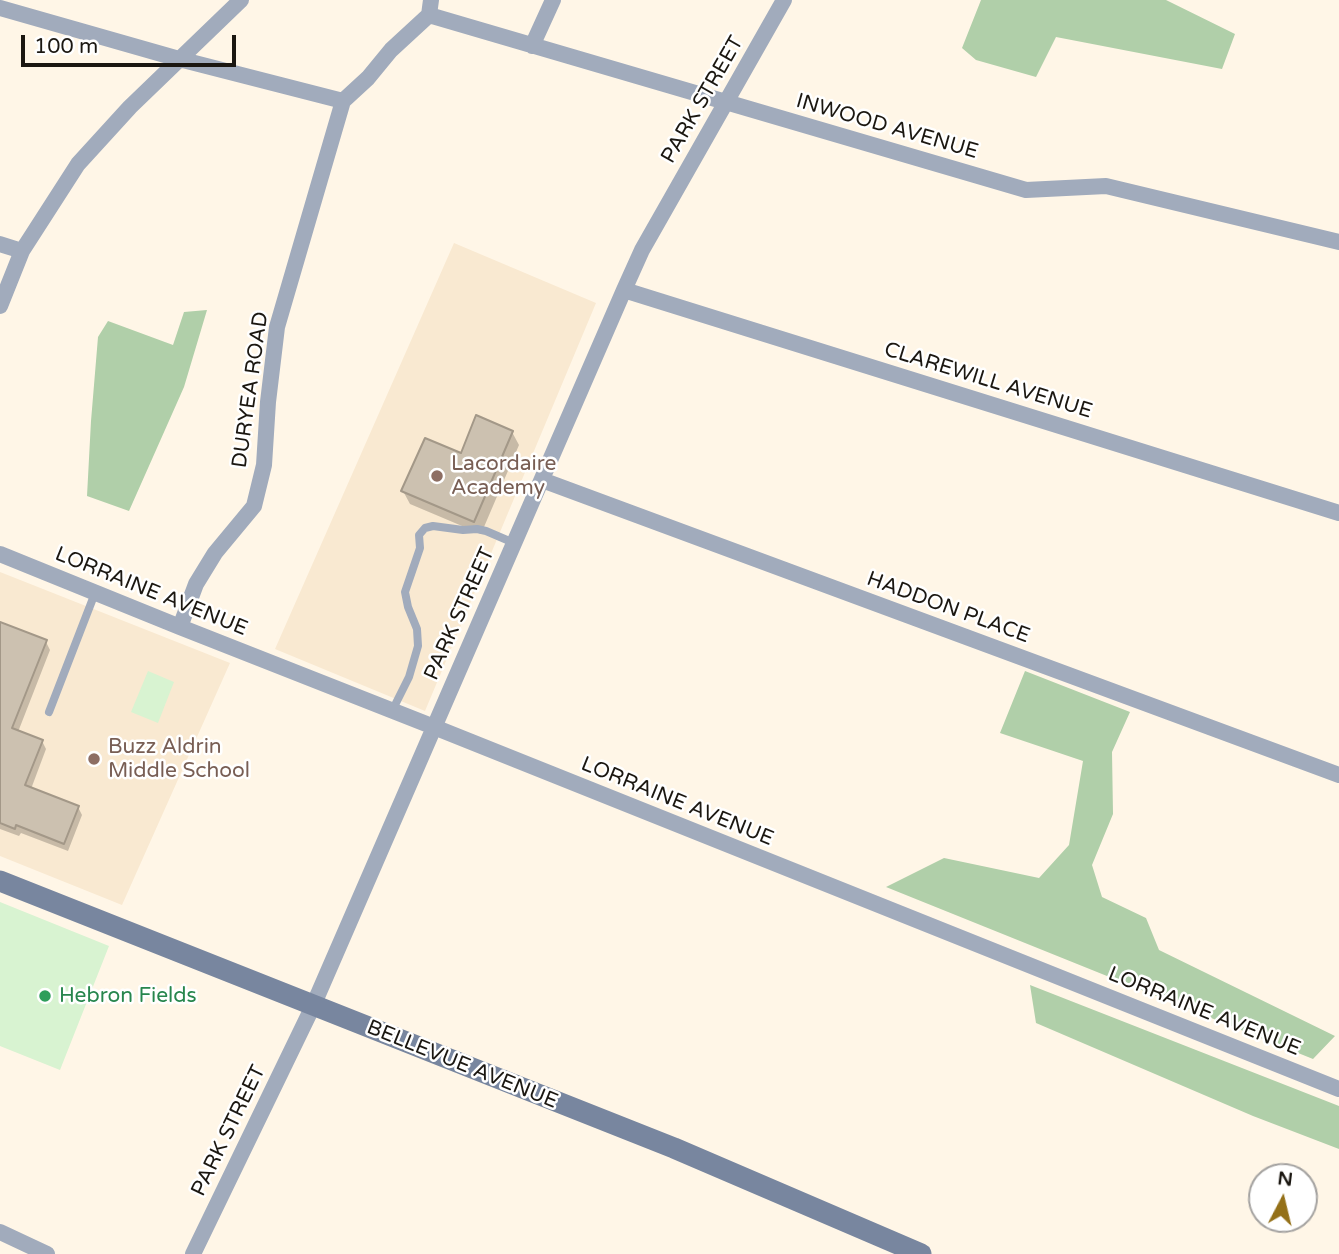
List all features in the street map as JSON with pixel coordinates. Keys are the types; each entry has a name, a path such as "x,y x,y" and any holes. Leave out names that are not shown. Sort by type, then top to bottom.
{"street":[{"path":"0,306 22,251 78,164 130,107 241,0"},
{"path":"532,46 553,0"},
{"name":"PARK STREET","path":"193,1254 313,1006 642,250 784,0"},
{"name":"INWOOD AVENUE","path":"343,101 368,78 430,7 532,46 1026,190 1106,186 1339,242"},
{"path":"0,8 180,59 343,101"},
{"name":"DURYEA ROAD","path":"180,628 196,584 215,554 254,506 264,465 277,327 343,101"},
{"path":"0,244 22,251"},
{"name":"CLAREWILL AVENUE","path":"624,290 1339,513"},
{"name":"HADDON PLACE","path":"542,480 1339,775"},
{"name":"LORRAINE AVENUE","path":"0,554 1339,1089"},
{"name":"BELLEVUE AVENUE","path":"0,881 674,1148 921,1254"},
{"path":"0,1232 47,1254"}],"lane":[{"path":"392,711 409,677 418,646 417,629 405,592 420,548 419,535 425,528 433,526 486,531 514,543"},
{"path":"49,712 95,593"}],"shaded area":[{"name":"Lacordaire Academy","path":"454,243 596,303 425,711 275,649"},
{"name":"Buzz Aldrin Middle School","path":"0,572 230,663 122,905 0,856"}],"green space":[{"path":"981,0 1166,0 1235,34 1222,69 1056,37 1036,77 976,60 962,48"},
{"path":"207,310 184,387 129,511 87,496 98,337 108,321 173,345 184,312"},
{"path":"148,671 174,682 158,723 131,712"},
{"path":"1025,671 1130,712 1112,752 1113,814 1092,865 1102,897 1146,918 1159,950 1335,1036 1313,1059 886,887 944,858 1039,878 1069,845 1083,761 1000,733"},
{"name":"Hebron Fields","path":"0,902 109,946 60,1070 0,1046"},
{"path":"1030,985 1339,1106 1339,1149 1253,1116 1036,1023"}],"building":[{"name":"Lacordaire Academy","path":"476,415 513,431 474,522 401,491 425,438 461,453"},
{"path":"0,622 47,640 12,728 43,740 25,785 79,806 64,844 16,825 15,829 0,823"}],"place":[{"name":"Lacordaire Academy","path":"437,476"},
{"name":"Buzz Aldrin Middle School","path":"94,759"},
{"name":"Hebron Fields","path":"45,996"}]}
